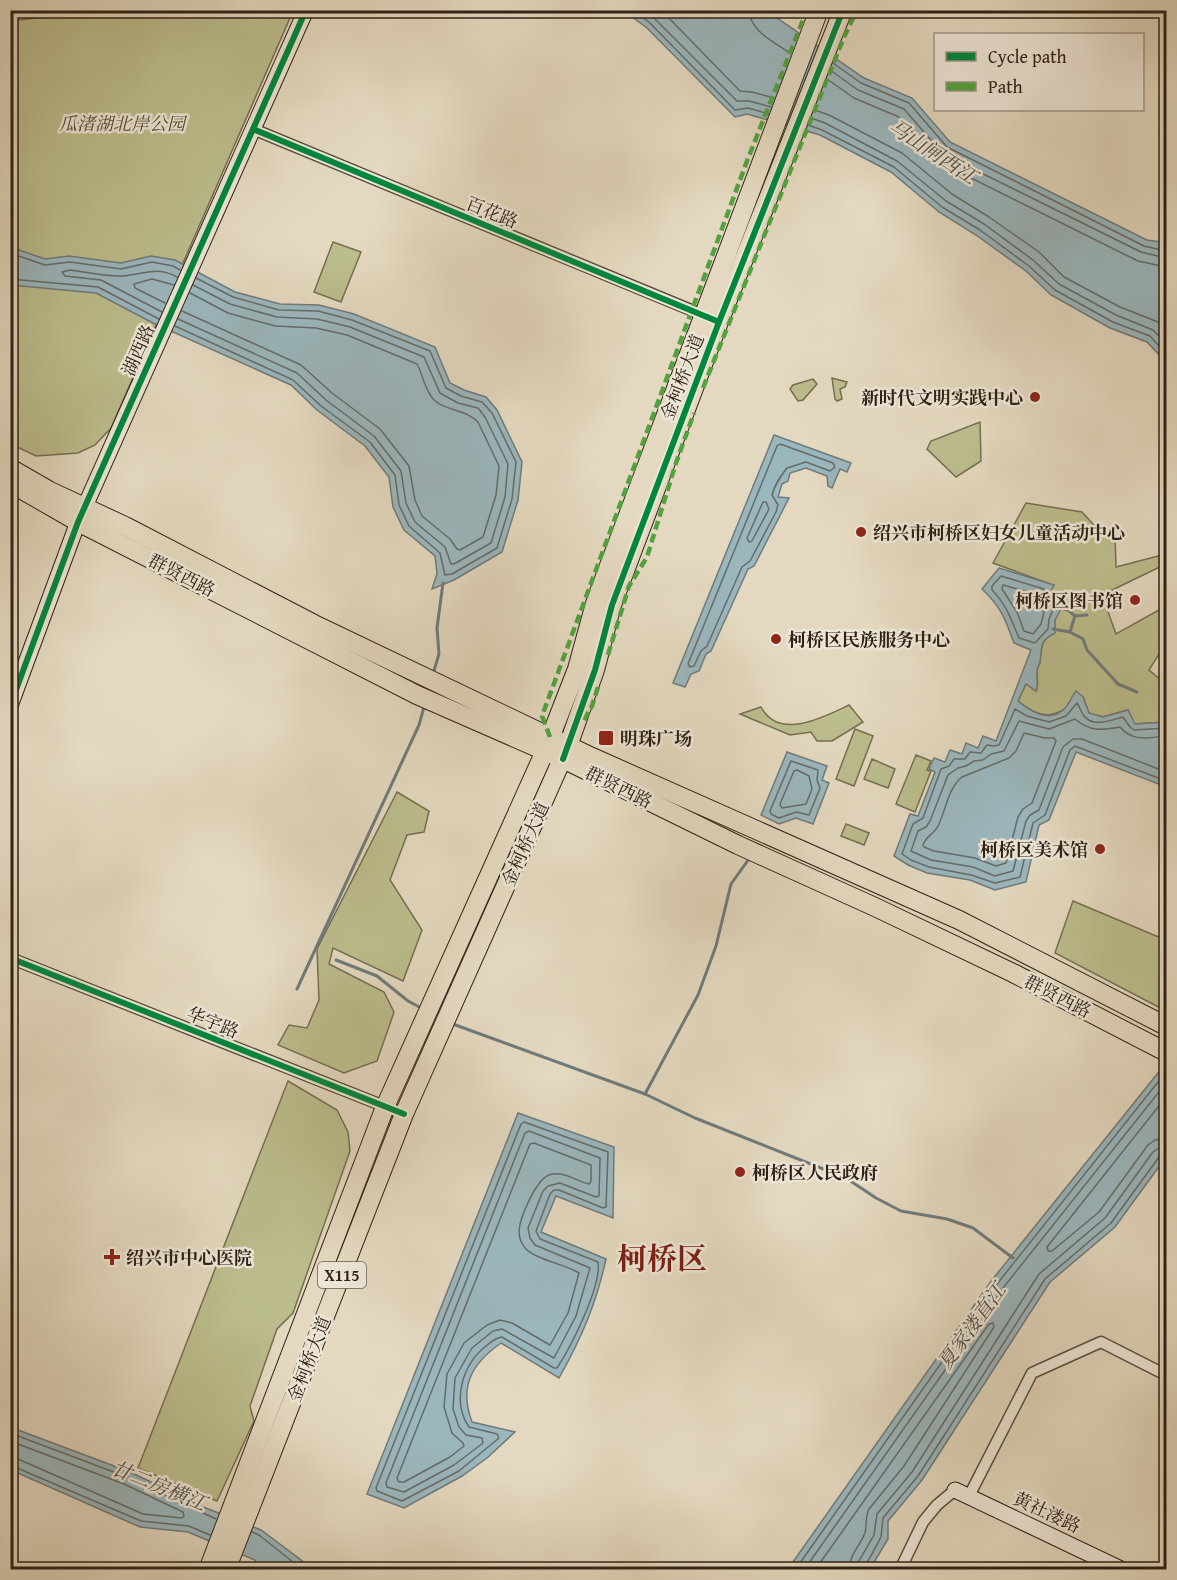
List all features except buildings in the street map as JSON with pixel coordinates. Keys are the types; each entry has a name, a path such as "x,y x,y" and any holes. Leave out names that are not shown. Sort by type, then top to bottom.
{"main road":[{"name":"金柯桥大道","path":"208,1569 225,1558 385,1107 548,744 577,669 596,600 711,318 776,176 843,10"},
{"name":"金柯桥大道","path":"239,1514 404,1114 566,752 595,670 612,605 711,318 758,167 816,18"},
{"name":"群贤西路","path":"10,468 50,491 81,514 125,525 314,624 446,687 548,744"},
{"name":"群贤西路","path":"10,483 81,514 417,695 548,744 959,920 1167,1026"},
{"name":"群贤西路","path":"566,752 738,845 1003,968 1167,1052"}],"street":[{"name":"湖西路","path":"10,706 81,514 306,10"},
{"name":"百花路","path":"253,129 711,318"},
{"name":"华宇路","path":"10,958 404,1114"},
{"path":"969,1496 1032,1373 1101,1342 1167,1375"},
{"path":"900,1569 922,1522 955,1490"},
{"name":"黄社溇路","path":"955,1490 1103,1565 1123,1569"}],"green space":[{"name":"瓜渚湖北岸公园","path":"46,10 293,11 111,428 95,445 78,453 36,456 11,444 10,21 45,17"},
{"path":"333,242 361,252 341,302 314,292"},
{"path":"832,378 847,382 845,387 840,389 842,399 837,401 835,399"},
{"path":"813,379 817,384 803,400 798,401 790,389 793,385"},
{"path":"980,422 981,461 956,477 927,449 931,441"},
{"path":"1026,503 1082,512 1103,535 1115,533 1116,567 1166,554 1166,564 1102,595 1116,634 1166,606 1166,643 1149,670 1166,684 1166,722 1134,724 1128,710 1103,717 1089,713 1083,697 1058,712 1044,715 1036,713 1018,701 1026,684 1036,691 1042,645 1054,633 1055,620 1048,597 1053,585 993,563"},
{"path":"849,705 863,722 832,741 817,741 811,732 790,735 740,714 761,707 769,717 779,723 790,724 815,720"},
{"path":"855,729 873,736 854,786 836,779"},
{"path":"916,755 931,761 927,770 931,771 915,812 896,804"},
{"path":"872,759 895,769 888,788 864,779"},
{"path":"397,792 429,811 424,832 407,835 390,880 422,930 403,981 333,948 329,964 384,992 394,1012 377,1061 344,1073 278,1045 289,1025 307,1028 319,1000 317,949"},
{"path":"846,824 869,833 864,845 841,836"},
{"path":"1073,901 1161,938 1166,925 1166,1011 1055,953"},
{"path":"288,1081 337,1110 348,1132 350,1151 293,1313 277,1329 250,1406 254,1421 217,1501 138,1468"}],"water":[{"name":"马山闸西江","path":"624,11 767,11 864,78 912,98 950,142 1147,240 1161,242 1166,246 1166,362 1147,342 1110,328 1051,295 1026,271 939,212 891,172 820,135 747,114 735,117 647,28"},
{"path":"10,247 45,259 69,256 121,263 151,256 175,260 235,292 280,304 319,305 354,314 435,347 450,383 486,397 497,410 522,462 518,500 502,552 454,580 432,589 437,574 435,556 404,530 393,507 389,477 365,446 317,410 291,385 153,323 96,293 11,285"},
{"path":"774,435 851,463 847,472 840,469 832,488 828,486 827,476 806,468 790,473 788,481 782,484 778,497 789,498 754,566 748,569 711,651 706,654 699,671 691,674 685,687 673,683"},
{"path":"999,568 1054,585 1048,597 1062,607 1055,620 1055,633 1042,645 1036,691 1026,684 1018,701 1039,714 1057,714 1064,709 1076,691 1083,697 1089,713 1103,717 1128,710 1135,724 1166,722 1166,787 1076,752 1049,820 1039,825 1026,882 995,890 970,880 927,873 894,856 910,814 918,816 935,772 929,769 934,758 945,762 950,750 962,754 966,743 978,748 983,736 996,741 1031,650 1014,643 1002,613 982,589"},
{"path":"787,752 827,766 822,780 829,783 813,824 796,818 779,824 761,815"},
{"name":"夏家溇直江","path":"1166,1063 1166,1157 1115,1227 1050,1282 922,1480 888,1521 888,1539 870,1569 788,1569 992,1280"},
{"path":"518,1113 614,1147 613,1218 556,1196 541,1232 606,1259 598,1291 575,1348 559,1378 501,1343 482,1359 470,1377 468,1387 468,1409 472,1422 515,1432 487,1458 462,1476 404,1508 367,1494"},
{"path":"10,1427 130,1472 201,1506 261,1530 313,1569 257,1569 255,1560 188,1532 140,1527 11,1470"}],"waterway":[{"path":"433,674 439,654 437,628 443,583"},
{"path":"1058,607 1068,610 1075,616"},
{"path":"1087,615 1075,616 1070,632 1083,639 1087,650 1118,684 1137,692"},
{"path":"1053,629 1070,632"},
{"path":"297,989 419,725 424,707"},
{"path":"645,1094 698,995 716,946 731,884 751,856"},
{"path":"336,960 377,976 408,1001 423,1009"},
{"path":"450,1023 645,1094 695,1118 846,1178 901,1211 947,1219 973,1228 1013,1258"}],"marked path":[{"path":"550,737 542,716 747,161 807,10"},
{"path":"703,388 844,37 857,10"},
{"path":"608,655 629,586 647,557 694,413"},
{"path":"584,720 592,706 599,684"}],"cycle path":[{"path":"10,706 78,522 306,10"},
{"path":"563,759 595,670 612,605 719,322 843,10"},
{"path":"253,129 719,322"},
{"path":"10,958 404,1114"}],"place":[{"name":"新时代文明实践中心","path":"1035,397"},
{"name":"绍兴市柯桥区妇女儿童活动中心","path":"861,532"},
{"name":"柯桥区图书馆","path":"1135,600"},
{"name":"柯桥区民族服务中心","path":"776,639"},
{"name":"明珠广场","path":"606,738"},
{"name":"柯桥区美术馆","path":"1100,849"},
{"name":"柯桥区人民政府","path":"740,1172"},
{"name":"绍兴市中心医院","path":"112,1257"}],"district":[{"name":"柯桥区","path":"662,1258"}],"water label":[{"name":"廿二房横江","path":"159,1485"}]}
